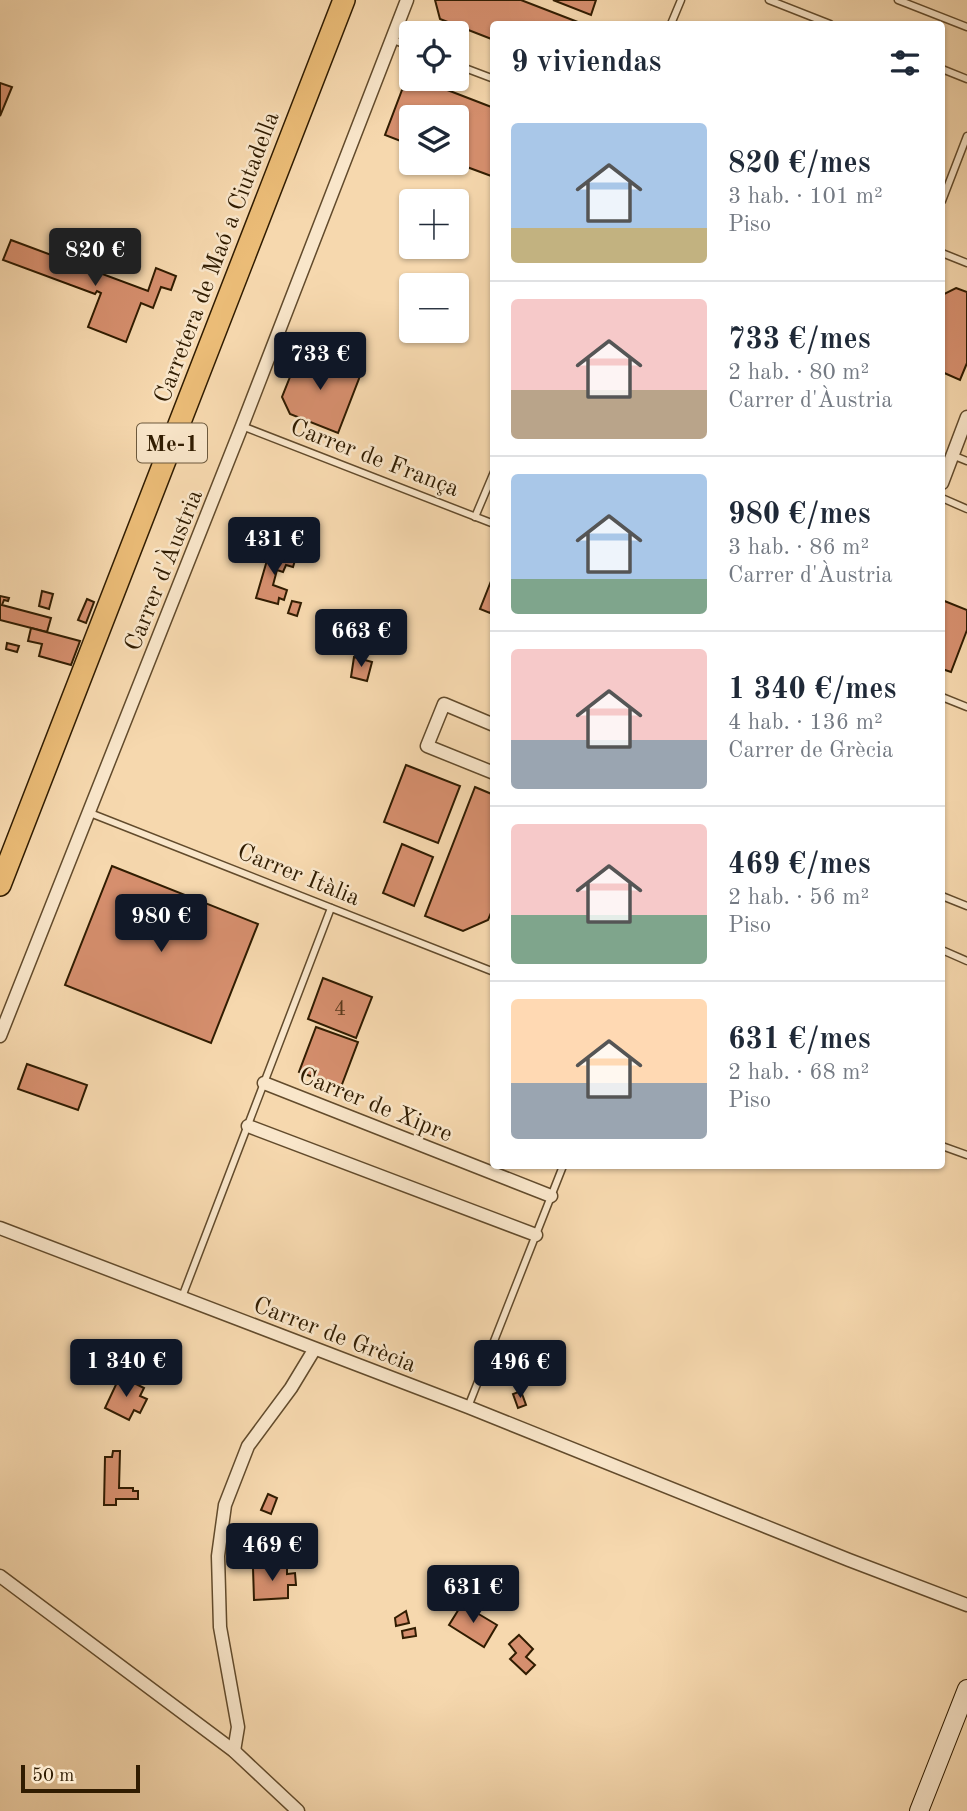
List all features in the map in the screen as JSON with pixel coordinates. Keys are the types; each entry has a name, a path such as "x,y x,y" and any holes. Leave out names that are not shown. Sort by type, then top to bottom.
{"main road":[{"name":"Carretera de Maó a Ciutadella","path":"0,885 344,0"}],"street":[{"name":"Carrer d'Àustria","path":"0,1037 407,0"},
{"path":"945,475 967,416"},
{"path":"490,723 444,704 427,746 490,771"},
{"name":"Carrer de Xipre","path":"264,1083 551,1196"},
{"path":"248,1126 536,1235"},
{"name":"Carrer de Grècia","path":"0,1228 468,1408 967,1605"},
{"path":"234,1751 238,1727 220,1627 218,1556 225,1505 248,1446 291,1388 314,1350"},
{"path":"0,1576 234,1751 298,1811"},
{"path":"919,1811 967,1689"},
{"path":"932,1811 967,1722"}],"lane":[{"path":"672,21 681,0"},
{"path":"769,0 822,21"},
{"path":"898,0 967,27"},
{"path":"391,40 399,43"},
{"path":"469,70 490,77"},
{"path":"945,70 967,79"},
{"path":"945,193 967,136"},
{"path":"945,254 967,263"},
{"name":"Carrer de França","path":"242,426 490,523"},
{"path":"952,455 967,461"},
{"path":"475,517 490,481"},
{"path":"945,499 967,509"},
{"path":"945,698 967,707"},
{"name":"Carrer Itàlia","path":"90,813 490,970"},
{"path":"945,897 967,905"},
{"name":"Carrer de Xipre","path":"182,1297 331,908"},
{"path":"945,951 967,961"},
{"path":"945,1147 967,1155"},
{"path":"468,1408 562,1169"}],"building":[{"path":"435,0 521,0 575,21 490,21 490,38 469,30 469,21 440,19"},
{"path":"553,0 596,0 591,15"},
{"path":"0,83 12,87 0,116"},
{"path":"402,91 450,91 490,106 490,176 469,168 469,105 399,105 399,140 385,135"},
{"path":"11,240 148,291 156,268 176,276 171,290 161,287 153,308 141,303 126,342 88,327 101,293 97,291 95,294 3,260"},
{"path":"956,288 967,292 967,363 960,380 945,373 945,294"},
{"path":"300,352 360,376 338,433 290,414 282,397"},
{"path":"270,550 296,557 293,567 286,565 283,572 277,570 273,585 287,590 284,600 279,598 278,604 256,598"},
{"path":"490,584 490,613 480,609"},
{"path":"42,591 53,594 49,609 39,606"},
{"path":"0,596 9,598 8,601 4,600 2,605 51,618 47,632 0,620"},
{"path":"87,599 94,602 86,623 78,620"},
{"path":"292,601 301,603 297,616 288,613"},
{"path":"945,601 967,610 967,630 951,672 945,670"},
{"path":"31,628 80,641 71,665 39,656 42,644 28,641"},
{"path":"7,643 19,646 17,652 6,649"},
{"path":"354,657 372,662 367,681 351,677"},
{"path":"406,765 460,786 438,843 384,822"},
{"path":"475,787 490,793 488,920 463,931 425,916"},
{"path":"402,844 433,857 414,906 383,893"},
{"path":"112,866 258,924 211,1043 65,985"},
{"path":"323,978 372,997 356,1038 308,1019"},
{"path":"316,1027 358,1042 341,1087 299,1072"},
{"path":"27,1064 87,1085 78,1110 18,1089"},
{"path":"120,1376 144,1388 140,1396 147,1399 140,1413 134,1410 129,1420 105,1408"},
{"path":"521,1391 526,1405 518,1408 513,1394"},
{"path":"113,1451 120,1451 119,1488 133,1488 133,1491 138,1491 138,1499 116,1499 116,1505 104,1505 105,1457 112,1457"},
{"path":"268,1494 277,1498 271,1514 261,1510"},
{"path":"287,1566 287,1574 295,1573 296,1585 288,1585 288,1598 254,1600 253,1568"},
{"path":"441,1578 447,1599 437,1601 431,1581"},
{"path":"462,1604 497,1625 484,1647 449,1625"},
{"path":"406,1611 409,1623 396,1626 395,1618"},
{"path":"415,1628 416,1636 403,1638 402,1631"},
{"path":"519,1635 533,1649 526,1657 535,1665 526,1674 510,1659 516,1653 509,1644"}]}
